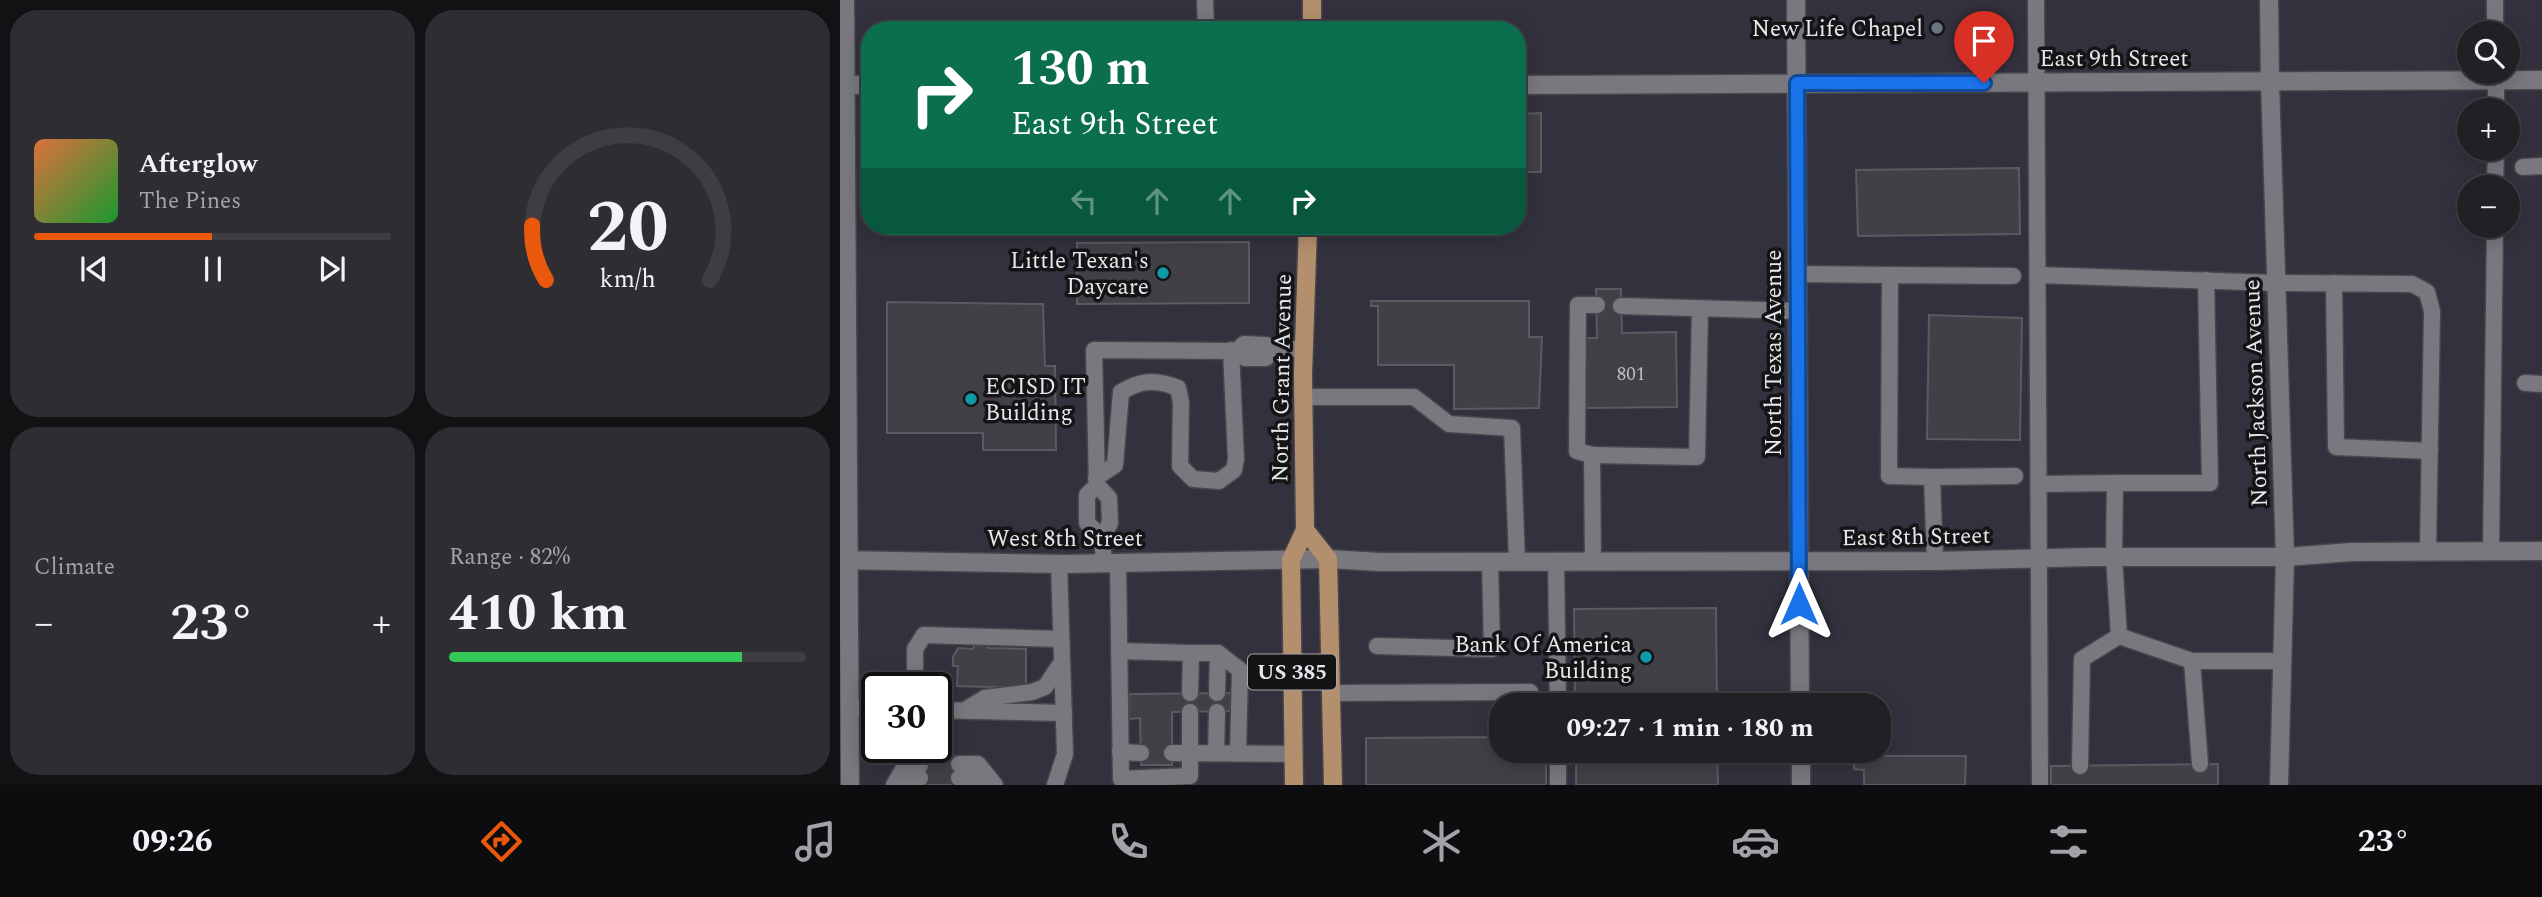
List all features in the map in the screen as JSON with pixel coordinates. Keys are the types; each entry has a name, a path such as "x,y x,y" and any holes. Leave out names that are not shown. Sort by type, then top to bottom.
{"main road":[{"path":"1312,0 1312,21"},
{"name":"North Grant Avenue","path":"1294,785 1291,560 1305,530 1304,349 1308,235"},
{"path":"1305,530 1328,559"},
{"name":"US 385","path":"1328,559 1333,785"}],"street":[{"path":"845,0 842,85 845,560 850,785"},
{"name":"North Texas Avenue","path":"1797,0 1800,693"},
{"name":"North Jackson Avenue","path":"2269,0 2285,557 2279,785"},
{"name":"East 9th Street","path":"1526,85 2270,82 2457,77"},
{"name":"East 9th Street","path":"2520,78 2542,80"},
{"path":"842,85 861,85"},
{"name":"East 8th Street","path":"1291,560 1799,562 2285,557 2351,552 2542,551"},
{"name":"West 8th Street","path":"845,560 1059,563 1291,560"},
{"path":"1801,763 1801,785"}],"lane":[{"path":"1205,0 1206,21"},
{"path":"2036,0 2040,785"},
{"path":"2495,0 2495,21"},
{"path":"2523,167 2542,166"},
{"path":"2491,551 2495,238"},
{"path":"1798,274 2013,276"},
{"path":"1890,275 1889,476 2015,476"},
{"path":"2038,275 2276,283 2412,284 2427,292 2432,311 2428,551"},
{"path":"2040,484 2210,483 2206,280"},
{"path":"2334,283 2336,447 2430,451"},
{"path":"1597,305 1578,305 1577,451 1592,455 1698,457 1700,309"},
{"path":"1621,306 1798,311"},
{"path":"1102,537 1110,523 1109,498 1097,482 1094,350 1234,350 1244,344 1266,345 1272,350 1304,349"},
{"path":"1191,712 1191,776 1121,779 1119,651 1111,563 1102,537 1087,523 1087,495 1115,465 1121,392 1137,383 1163,382 1178,388 1181,401 1180,466 1193,479 1219,481 1234,470 1234,350"},
{"path":"2525,383 2542,384"},
{"path":"1305,397 1414,397 1449,424 1512,428 1517,561"},
{"path":"1592,455 1593,561"},
{"path":"1933,477 1936,561"},
{"path":"2115,483 2114,557 2119,636"},
{"path":"1377,646 1492,649 1490,561"},
{"path":"1556,561 1558,693"},
{"path":"1055,785 1065,754 1059,563"},
{"path":"915,672 915,649 924,635 1061,639"},
{"path":"2080,766 2081,659 2119,636"},
{"path":"2119,636 2192,661 2282,661"},
{"path":"1119,651 1218,653 1240,670 1238,752"},
{"path":"1190,693 1191,653"},
{"path":"1217,693 1218,653"},
{"path":"2192,661 2200,764"},
{"path":"965,710 985,698 1032,692 1045,687 1062,662"},
{"path":"1332,692 1530,692"},
{"path":"850,708 861,708"},
{"path":"952,710 1064,713"},
{"path":"1216,753 1217,712"},
{"path":"1120,752 1140,753"},
{"path":"1172,753 1294,754"},
{"path":"1558,763 1558,785"},
{"path":"990,785 980,778 959,771 978,764 995,785"},
{"path":"894,785 905,766 915,776"}],"shaded area":[{"path":"840,0 2542,0 2542,785 840,785"}],"building":[{"path":"1541,113 1541,172 1526,172 1526,114"},
{"path":"2019,168 2020,234 1858,236 1856,170"},
{"path":"1370,235 1458,235 1458,236"},
{"name":"Little Texan's Daycare","path":"1249,242 1249,303 1077,304 1077,243"},
{"path":"1596,289 1621,289 1622,333 1676,332 1677,407 1586,408 1585,338 1597,338"},
{"path":"1371,301 1529,301 1529,337 1542,337 1539,408 1454,409 1454,365 1378,365 1378,306 1371,306"},
{"name":"ECISD IT Building","path":"887,302 1043,304 1045,366 1055,366 1056,450 983,450 983,433 887,433"},
{"path":"1929,315 2022,318 2020,440 1927,439"},
{"name":"Bank Of America Building","path":"1716,608 1717,693 1575,693 1574,609"},
{"path":"988,644 988,648 1026,649 1026,688 957,686 958,666 953,666 953,657 958,648 973,649 975,645"},
{"path":"1232,693 1232,711 1172,712 1172,765 1141,765 1140,718 1129,719 1129,694"},
{"name":"Bank Of America Building","path":"1489,737 1489,763 1546,763 1546,785 1366,785 1366,738"},
{"path":"952,756 959,756 959,785 920,785 920,763 952,763"},
{"path":"1891,756 1966,756 1965,785 1864,785 1864,770 1854,769 1854,763 1891,763"},
{"name":"Bank Of America Building","path":"1576,763 1717,763 1718,785 1576,785"},
{"path":"2218,764 2218,785 2051,785 2051,766"}],"place":[{"name":"New Life Chapel","path":"1937,28"},
{"name":"Little Texan's Daycare","path":"1163,273"},
{"name":"ECISD IT Building","path":"971,399"},
{"name":"Bank Of America Building","path":"1646,657"}],"route":[{"path":"1799,604 1797,83 1984,83"}]}
